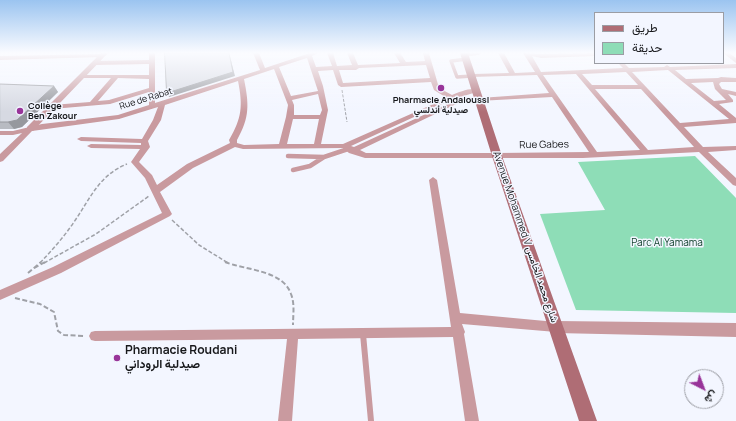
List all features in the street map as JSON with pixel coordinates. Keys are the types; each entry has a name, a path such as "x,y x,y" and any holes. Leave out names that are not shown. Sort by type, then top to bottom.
{"main road":[{"name":"Avenue Mohammed V شارع محمد الخامس","path":"471,73 497,156 588,421"}],"street":[{"path":"0,159 85,73"},
{"path":"152,73 152,107"},
{"name":"Rue de Rabat","path":"0,133 16,133 30,128 106,119 162,104 258,73"},
{"path":"278,73 291,105 290,117 282,147"},
{"path":"316,73 321,92 324,117 318,147"},
{"path":"337,73 341,85 432,80"},
{"path":"430,73 432,80 438,91 458,101"},
{"path":"538,73 594,154"},
{"path":"348,149 451,98 476,87 513,75 540,76 602,73"},
{"path":"630,73 677,125 736,183"},
{"path":"674,73 736,121"},
{"path":"580,74 645,151"},
{"path":"82,76 152,78"},
{"path":"476,87 540,76"},
{"path":"92,104 116,77"},
{"path":"234,144 233,140 243,120 246,108 241,78"},
{"path":"713,103 731,101 718,91 716,84 721,79"},
{"path":"684,80 736,80"},
{"path":"591,86 642,86"},
{"path":"476,87 554,95"},
{"path":"156,190 190,166 234,144 243,147 318,147 348,149 471,96 476,87"},
{"path":"52,107 115,101 151,89"},
{"path":"718,91 736,94"},
{"path":"288,99 321,92"},
{"path":"0,295 64,267 167,214 149,177 135,162 157,120 162,104"},
{"path":"290,117 324,117"},
{"path":"677,125 736,121"},
{"path":"81,139 145,144"},
{"path":"91,146 145,144"},
{"name":"Rue Gabes","path":"348,149 365,155 497,156 594,154 736,148"},
{"path":"433,180 459,332 472,421"},
{"path":"456,318 556,327 736,330"},
{"path":"94,336 459,332"},
{"path":"285,421 293,334"}],"lane":[{"path":"293,170 310,166 324,157 348,149"},
{"path":"288,156 324,157"},
{"path":"363,334 371,421"}],"path":[{"path":"341,85 347,122"},
{"path":"27,273 56,246 74,222 86,201 103,179 114,168 135,162"},
{"path":"32,269 96,234 156,190"},
{"path":"167,214 189,239 229,264 277,277 289,289 293,303 293,334"},
{"path":"12,298 36,302 48,306 54,312 58,331 64,335 94,336"}],"green space":[{"name":"Parc Al Yamama","path":"695,156 736,198 736,313 576,310 540,214 605,210 578,162"}],"building":[{"path":"166,73 231,73 167,93"},
{"name":"Collège Ben Zakour","path":"0,84 54,86 17,120 0,122"}],"place":[{"name":"Pharmacie Andaloussi صيدلية أندلسي","path":"441,88"},
{"name":"Collège Ben Zakour","path":"20,111"},
{"name":"Pharmacie Roudani صيدلية الروداني","path":"117,358"}]}
